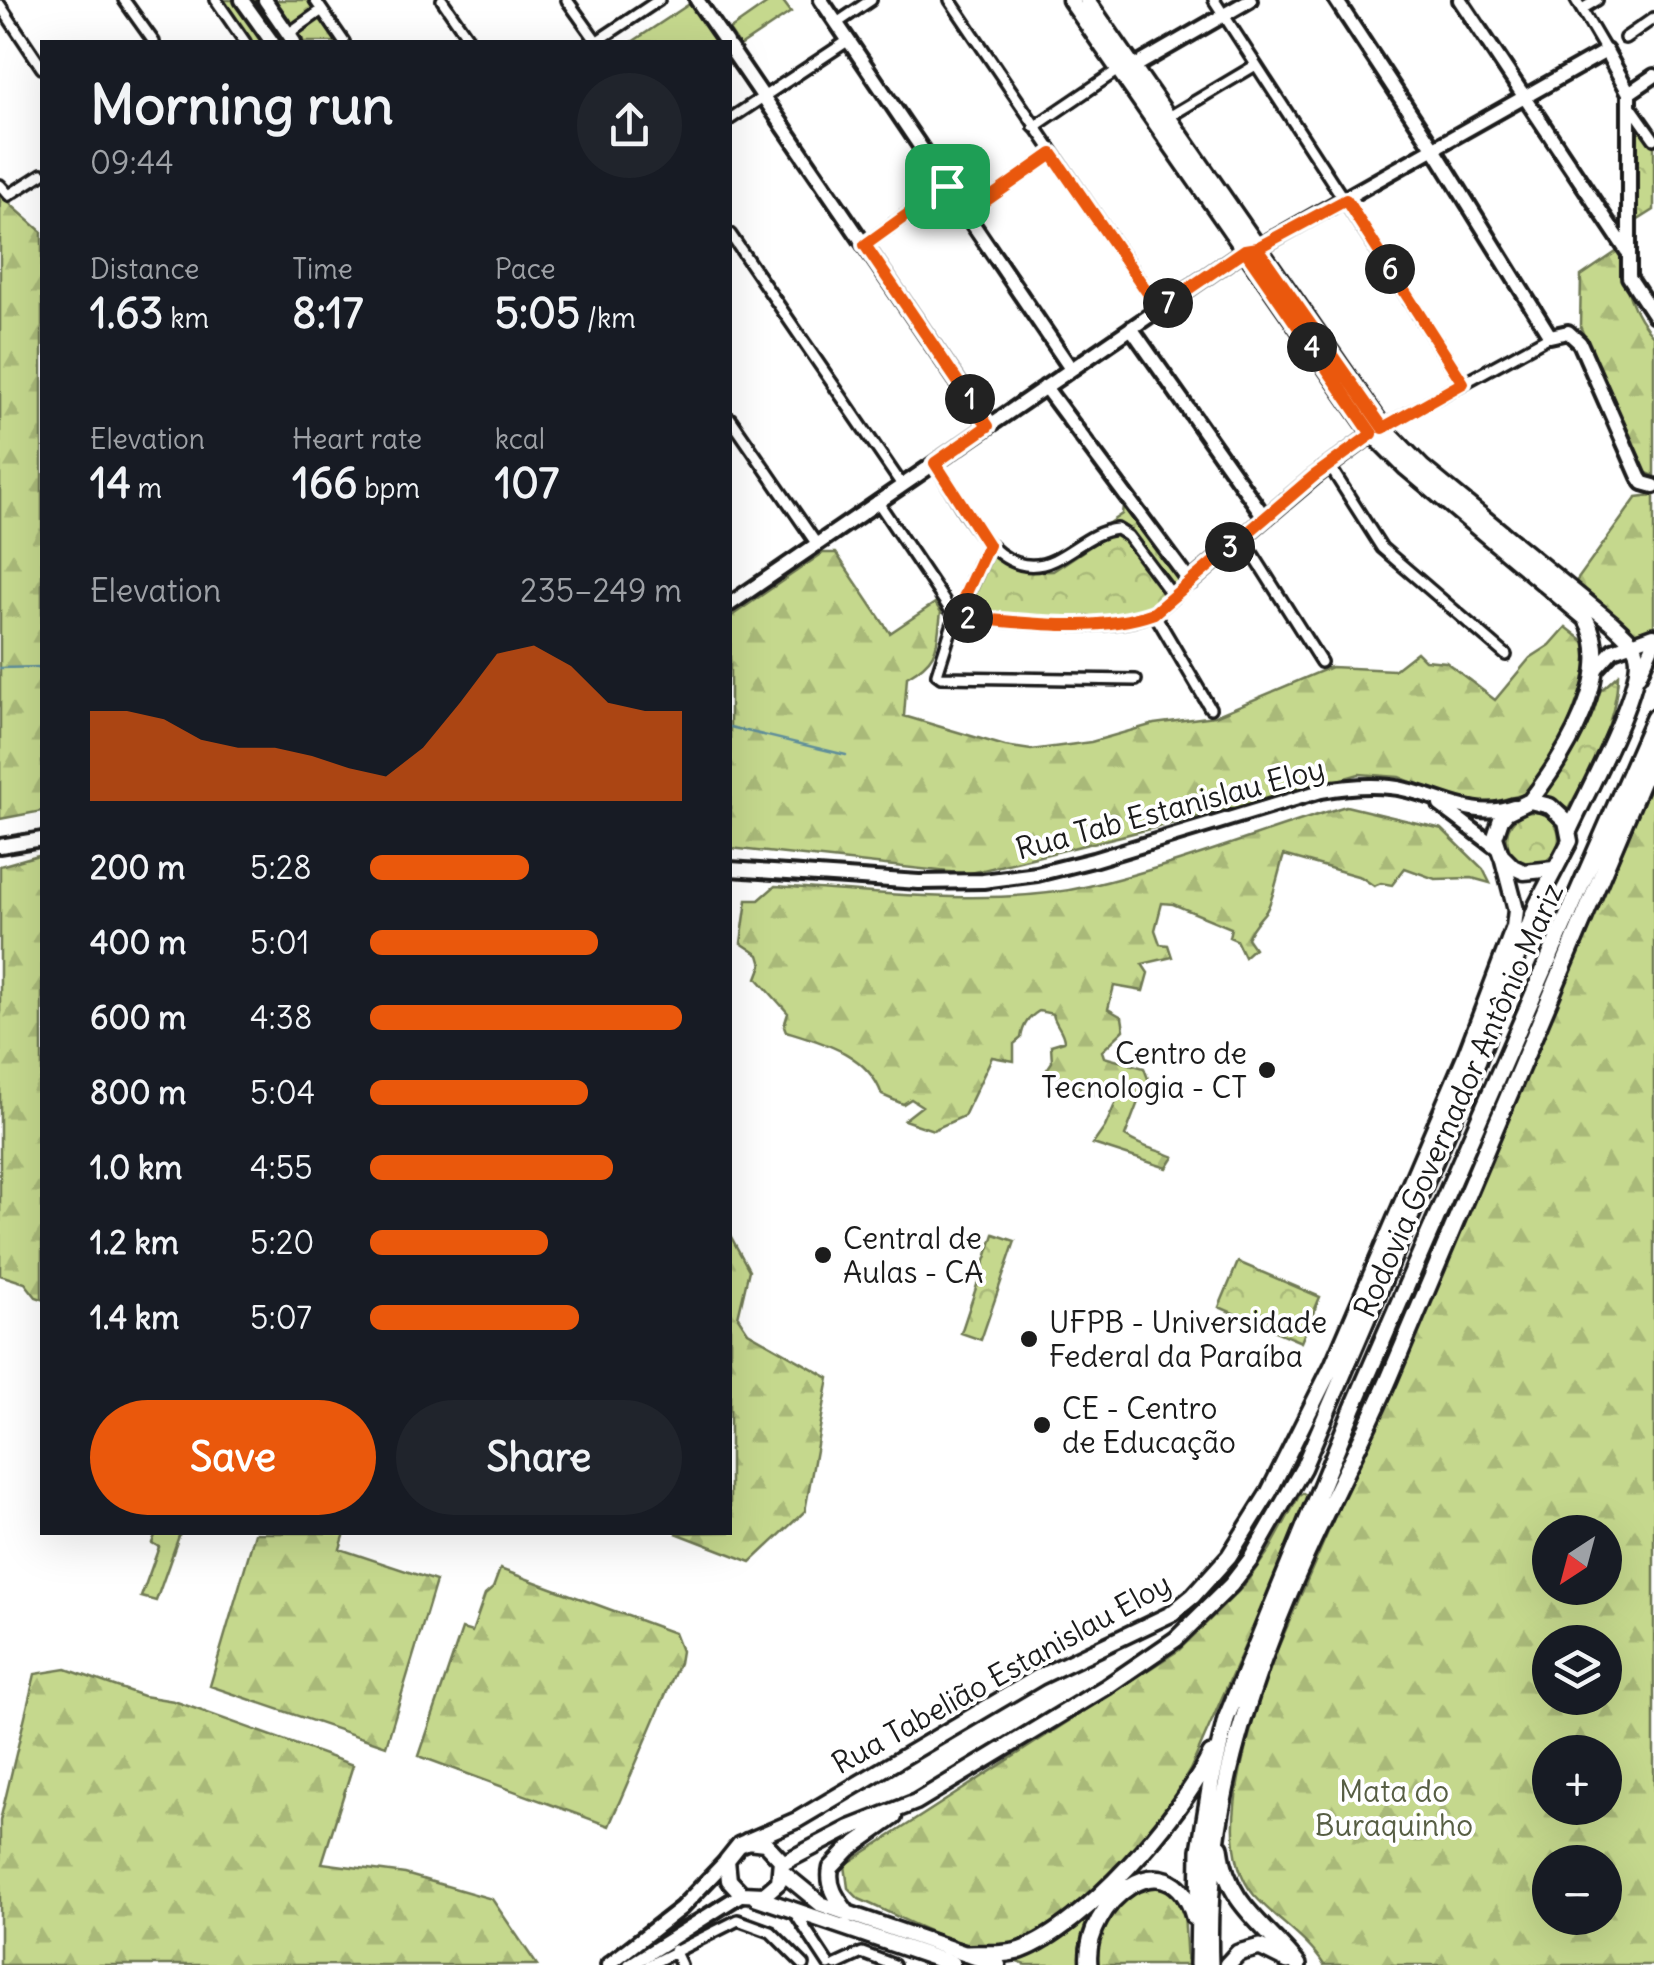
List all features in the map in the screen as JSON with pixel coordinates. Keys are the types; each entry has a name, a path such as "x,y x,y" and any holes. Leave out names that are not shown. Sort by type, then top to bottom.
{"highway":[{"name":"Rodovia Governador Antônio Mariz","path":"1198,1965 1200,1850 1226,1718 1354,1406 1654,718"},
{"name":"Rodovia Governador Antônio Mariz","path":"1210,1965 1209,1891 1217,1819 1250,1696 1305,1558 1364,1438 1654,752"},
{"path":"954,1961 1016,1952 1044,1940 1089,1904 1144,1847 1196,1784 1226,1718"},
{"path":"1217,1819 1221,1862 1234,1895 1296,1965"},
{"path":"1090,1965 1090,1942 1103,1911 1126,1888 1143,1879 1164,1879 1182,1890 1197,1932"},
{"path":"1227,1965 1238,1953 1260,1947 1296,1965"}],"main road":[{"path":"1070,0 1167,118 1251,249"},
{"path":"1086,0 1125,69 1378,431 1434,492 1576,607 1594,634 1594,671 1574,736 1523,804 1507,812 1496,828 1499,851 1524,872 1554,869 1566,851 1570,829 1635,688 1638,656 1612,623 1378,431"},
{"path":"1523,804 1550,806 1570,829"},
{"name":"Rua Tabelião Estanislau Eloy","path":"747,1842 798,1820 1039,1676 1171,1614 1194,1596 1229,1556 1270,1492 1332,1366 1465,1056 1514,927 1512,888 1499,851"},
{"name":"Rua Tabelião Estanislau Eloy","path":"782,1868 850,1828 916,1802 1106,1687 1176,1639 1231,1585 1303,1468 1478,1061 1525,932 1554,869"},
{"path":"850,1916 835,1896 832,1868 849,1849 916,1802"},
{"path":"954,1961 809,1896 782,1868 773,1848 747,1842 727,1860 729,1880 748,1895 954,1961 998,1965"},
{"path":"748,1895 773,1890 782,1868"}],"street":[{"path":"124,0 153,40"},
{"path":"216,0 241,40"},
{"path":"242,0 271,40"},
{"path":"265,0 291,38 318,5 343,40"},
{"path":"442,0 470,40"},
{"path":"568,0 596,40"},
{"path":"600,40 659,0"},
{"path":"696,0 724,40"},
{"path":"822,0 1072,369"},
{"path":"837,23 871,0"},
{"path":"950,0 1159,309"},
{"path":"1214,0 1463,383"},
{"path":"1034,127 1125,69 1250,0"},
{"path":"1336,0 1550,336"},
{"path":"1460,0 1627,251"},
{"path":"1597,0 1579,5 1654,139"},
{"path":"0,4 40,65"},
{"path":"1625,38 1654,18"},
{"path":"244,40 262,28"},
{"path":"732,118 849,40"},
{"path":"732,51 988,426"},
{"path":"732,603 1251,249 1346,200 1606,51"},
{"path":"1167,118 1256,65"},
{"path":"1654,76 1629,98 1627,251 1629,278 1654,316"},
{"path":"967,214 1052,154"},
{"path":"0,185 9,195 40,175"},
{"path":"865,245 947,186"},
{"path":"732,237 902,485"},
{"path":"1131,328 1264,518"},
{"path":"955,617 1096,625 1122,623 1154,613 1264,518 1378,431 1550,336 1568,332 1582,348 1639,478 1643,484 1654,486"},
{"path":"1045,387 1190,582"},
{"path":"732,421 816,543"},
{"path":"935,463 988,545 1004,558 1032,566 1053,561 1100,533 1116,529 1128,536 1173,596"},
{"path":"1330,465 1382,548 1506,655"},
{"path":"877,501 955,617"},
{"path":"1242,537 1320,662"},
{"path":"988,545 936,669 941,677 1136,680"},
{"path":"1154,613 1210,708"},
{"path":"1594,671 1613,650 1654,638"},
{"path":"1635,688 1654,638"},
{"name":"Rua Tab Estanislau Eloy","path":"733,869 919,882 983,881 1093,860 1320,791 1350,786 1409,790 1457,808 1490,811 1523,804"},
{"name":"Rua Tab Estanislau Eloy","path":"1434,800 1499,851"},
{"path":"0,846 40,839"},
{"path":"608,1965 681,1908 727,1860"},
{"path":"630,1965 748,1895"},
{"path":"794,1910 814,1944 838,1964 865,1953 894,1965"},
{"path":"649,1965 726,1923 745,1920 780,1938 804,1965"},
{"path":"814,1944 824,1920"},
{"path":"674,1950 681,1965"}],"green space":[{"path":"210,0 321,0 349,40 238,40"},
{"path":"772,0 782,0 791,12 740,46 729,30"},
{"path":"691,3 717,40 635,40"},
{"path":"1633,117 1654,146 1654,210 1635,222"},
{"path":"0,195 40,230 40,811 0,819"},
{"path":"1619,250 1634,307 1654,337 1654,476 1642,471 1580,326 1581,276"},
{"path":"1654,495 1654,629 1633,638 1611,612 1575,583 1637,497"},
{"path":"1124,498 1182,581 1179,586 1172,586 1129,529 1123,525 1103,527 1122,514"},
{"path":"1120,533 1167,595 1149,608 1127,616 1078,621 969,609 992,557 1026,572 1053,571 1109,534"},
{"path":"823,553 836,553 890,633 935,603 941,612 931,657 907,677 904,716 1031,750 1091,742 1154,724 1215,716 1331,667 1394,670 1417,652 1425,660 1446,662 1495,700 1530,658 1550,645 1566,627 1585,642 1587,660 1583,684 1561,745 1525,794 1490,803 1460,802 1399,777 1359,774 967,874 732,848 732,616"},
{"path":"1618,675 1608,728 1568,809 1544,794 1572,754 1598,693"},
{"name":"Mata do Buraquinho","path":"1654,778 1654,1965 1324,1965 1254,1895 1241,1873 1234,1817 1244,1755 1267,1673"},
{"path":"1346,806 1442,829 1483,869 1490,883 1472,878 1435,879 1405,868 1392,885 1374,886 1361,877 1284,855 1269,906 1247,938 1254,948 1244,957 1236,940 1229,937 1231,928 1162,903 1155,930 1160,944 1168,945 1172,957 1142,964 1148,973 1143,991 1114,986 1108,1009 1122,1017 1124,1030 1102,1051 1104,1057 1144,1068 1153,1092 1141,1094 1125,1136 1174,1157 1167,1168 1093,1144 1123,1086 1111,1081 1105,1095 1096,1095 1046,1071 1052,1062 1051,1045 1064,1041 1053,1014 1039,1011 1032,1016 1014,1044 1014,1061 992,1057 964,1116 933,1130 904,1120 922,1106 911,1099 903,1104 882,1095 866,1069 855,1060 829,1045 786,1031 788,1013 757,978 762,965 759,955 741,943 747,900 759,900 775,886 933,896 1052,893 1154,869"},
{"path":"1533,812 1552,819 1559,838 1552,857 1533,864 1514,857 1507,838 1514,819"},
{"path":"40,855 40,1298 25,1283 0,1275 0,866"},
{"path":"994,1234 1015,1241 981,1340 961,1333"},
{"path":"732,1239 749,1270 738,1317 748,1332 829,1378 805,1511 751,1562 681,1535 732,1535"},
{"path":"1238,1262 1320,1297 1301,1342 1219,1307"},
{"path":"1303,1493 1309,1497 1305,1510 1190,1770 1158,1820 1094,1893 1045,1929 993,1948 973,1946 923,1928 859,1899 848,1888 845,1865 1179,1650 1243,1587"},
{"path":"155,1535 179,1535 156,1601 141,1597 159,1547 152,1543"},
{"path":"254,1535 344,1535 340,1549 436,1581 386,1746 210,1686"},
{"path":"500,1569 674,1633 681,1651 679,1663 609,1826 419,1756 462,1629 472,1632 485,1595 493,1588"},
{"path":"66,1669 143,1696 174,1701 353,1765 322,1863 405,1874 492,1899 537,1965 0,1965 0,1821 35,1674"},
{"path":"1155,1882 1174,1890 1184,1911 1187,1965 1098,1965 1097,1940 1117,1899"},
{"path":"1097,1902 1083,1932 1080,1965 1017,1962 1016,1958 1045,1947"}],"waterway":[{"path":"0,668 40,667"},
{"path":"732,727 846,755"}],"place":[{"name":"Centro de Tecnologia - CT","path":"1267,1070"},
{"name":"Central de Aulas - CA","path":"823,1255"},
{"name":"UFPB - Universidade Federal da Paraíba","path":"1029,1339"},
{"name":"CE - Centro de Educação","path":"1042,1425"}],"route":[{"path":"947,186 865,245 988,426 935,463 988,545 955,617 1096,625 1122,623 1154,613 1314,476 1372,434 1245,250 1257,248 1383,428 1463,383 1346,200 1257,248 1245,250 1159,309 1052,154 967,214 947,186"}]}
